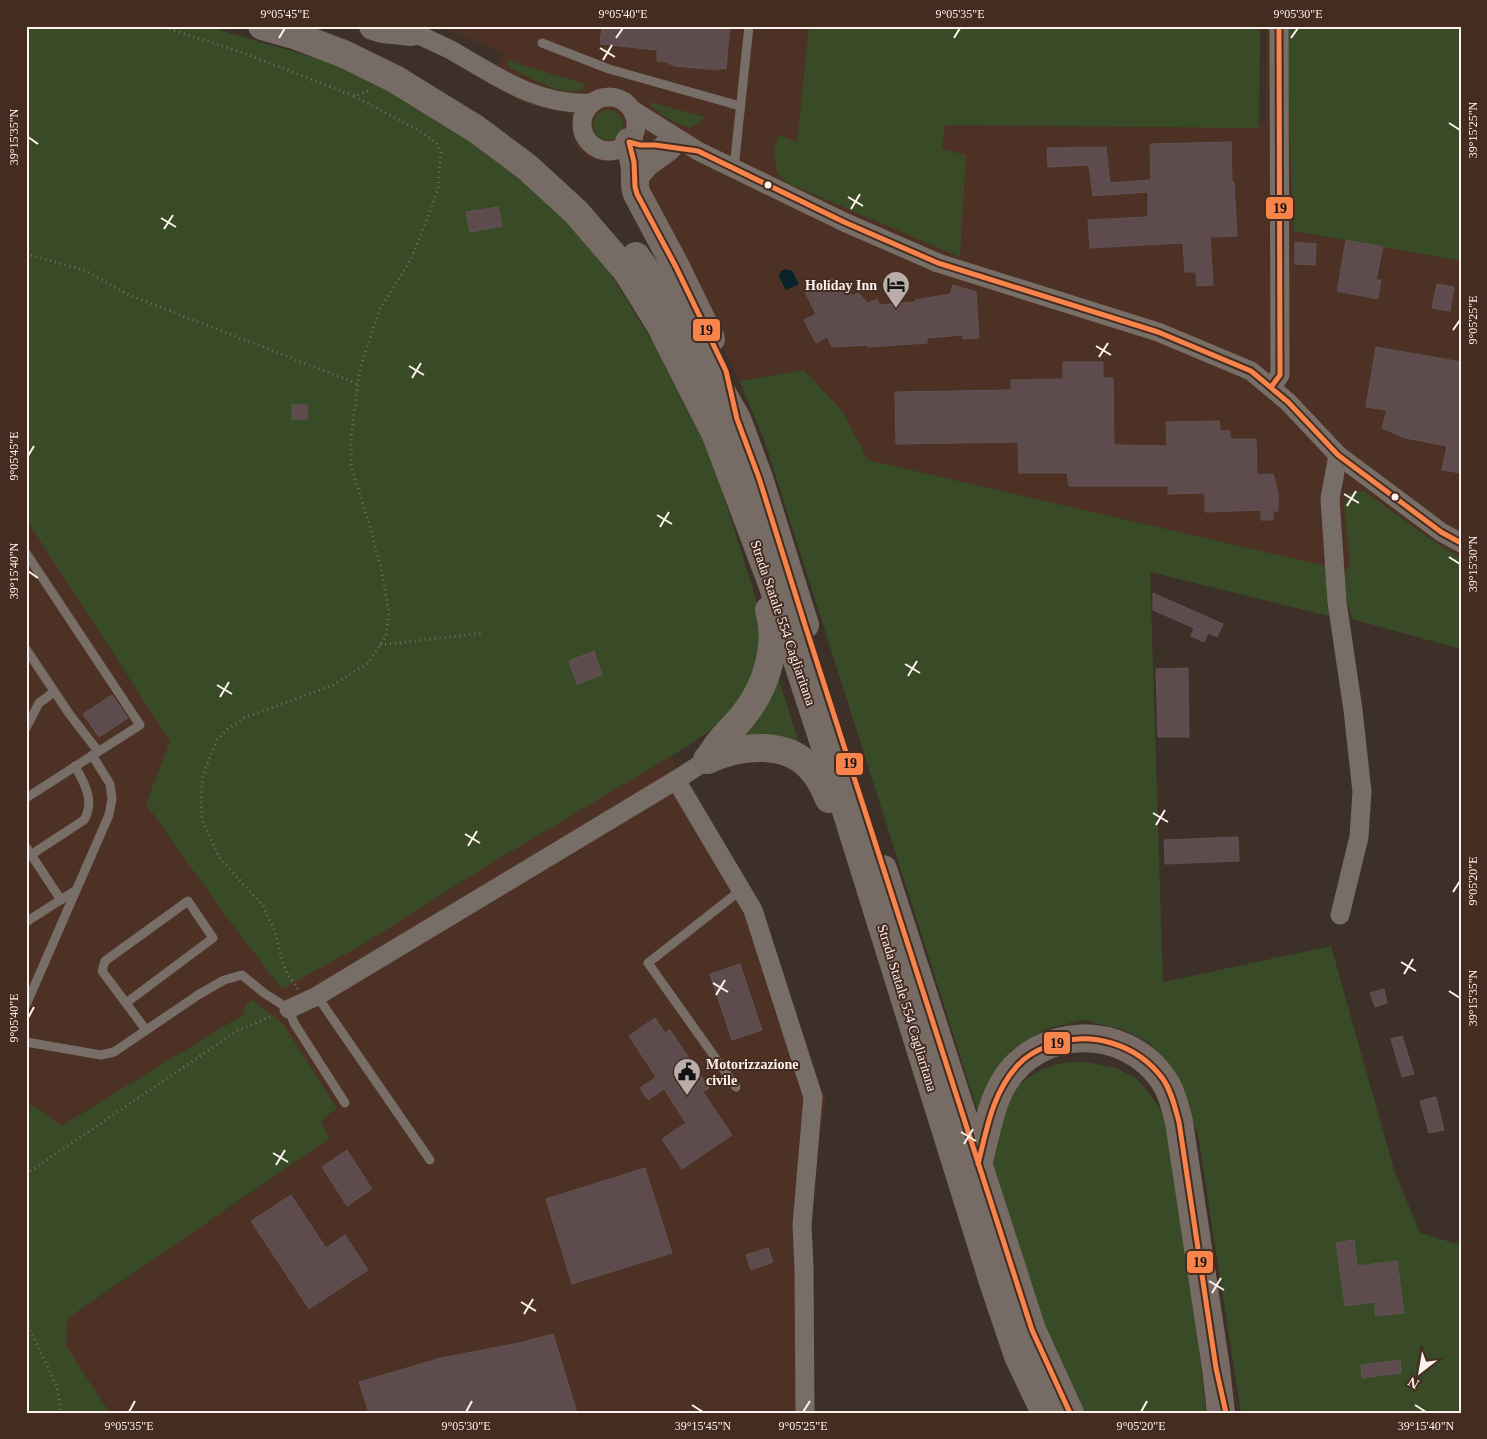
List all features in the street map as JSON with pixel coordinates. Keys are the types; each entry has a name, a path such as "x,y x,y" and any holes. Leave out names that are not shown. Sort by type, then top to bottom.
{"highway":[{"name":"Strada Statale 554 Cagliaritana","path":"262,26 294,35 344,54 395,79 476,129 527,167 576,212 626,270 660,325 716,435 772,584 993,1282 1018,1356 1044,1413"},
{"name":"Strada Statale 554 Cagliaritana","path":"318,26 352,39 438,84 490,118 543,159 580,191 607,219 645,266 678,314 737,419 759,478 1032,1330 1070,1413"},
{"path":"374,26 382,29 407,29"},
{"path":"629,142 636,194 676,267 726,371 737,419"},
{"path":"635,176 645,164 668,147"},
{"path":"707,760 724,736 755,700 763,683 770,656 773,632 773,623 764,595 772,584"},
{"path":"707,760 758,748 767,747 787,751 798,756 808,764 820,779 833,808 846,814"},
{"path":"978,1164 995,1099 1003,1084 1018,1064 1034,1052 1050,1044 1072,1038 1094,1038 1114,1042 1135,1052 1152,1066 1163,1079 1171,1093 1179,1122 1216,1368 1220,1413"},
{"path":"993,1282 1000,1337 1024,1413"},
{"path":"1216,1368 1226,1413"}],"street":[{"path":"1271,387 1280,375 1279,26"},
{"path":"407,29 532,95 558,102 576,104 591,103 608,97 617,98 625,102 635,117 636,126 634,134 623,148 615,151 597,149 584,136 582,119 585,110 591,103"},
{"path":"631,109 698,150 734,168 844,222 938,262 1158,332 1251,371 1288,402 1338,455 1441,532 1461,543"},
{"path":"629,142 640,145 698,150"},
{"path":"1338,455 1330,499 1337,602 1353,710 1362,792 1359,837 1340,915"},
{"path":"289,1009 312,998 707,760"},
{"path":"676,780 753,910 813,1097 802,1225 805,1413"}],"lane":[{"path":"734,168 749,26"},
{"path":"542,43 610,70 740,106"},
{"path":"26,553 140,724 26,798"},
{"path":"26,649 95,753 110,784 112,799 108,814 26,1005"},
{"path":"26,728 39,703 54,692"},
{"path":"61,900 28,853 84,820 89,811 87,788 75,766"},
{"path":"26,922 76,890"},
{"path":"736,1087 648,963 741,890"},
{"path":"126,1003 213,938 188,901 105,961 102,971 146,1030"},
{"path":"26,1042 101,1055 114,1052 198,995 224,980 242,974 264,993 289,1009 294,1023 345,1103"},
{"path":"312,998 430,1160"}],"path":[{"path":"160,26 240,52 354,96 416,129 436,142 441,152 438,187 427,220 410,261 380,309 360,368 351,438 351,466 381,568 389,613 386,636 368,663 333,685 244,718 229,728 216,740 203,776 202,820 219,857 263,906 274,929 286,970 312,998"},
{"path":"354,96 364,94 383,83 395,79"},
{"path":"26,254 84,270 129,295 358,384"},
{"path":"380,645 484,632"},
{"path":"26,1174 237,1031 289,1009"},
{"path":"26,1321 57,1387 61,1413"}],"shaded area":[{"path":"441,26 809,26 797,143 778,136 774,152 942,149 945,125 1121,127 1265,122 1267,26 1287,26 1294,231 1461,261 1461,558 1429,538 1364,491 1349,546 1350,565 1344,573 1325,566 868,460 843,412 804,370 739,381 678,249 624,161 599,161 585,157 578,149 572,133 572,115 525,103 489,84 504,54"},
{"path":"26,519 170,741 146,804 407,917 485,867 670,756 746,878 766,919 826,1101 818,1142 810,1216 808,1413 110,1413 66,1346 68,1318 329,1139 321,1120 245,1006 244,1014 61,1126 42,1111 26,1102"}],"green space":[{"path":"26,26 206,26 357,70 500,156 596,250 666,364 705,437 763,621 764,643 747,690 722,722 688,746 485,867 360,946 282,989 225,915 146,804 170,741 26,519"},
{"path":"809,26 1260,26 1259,128 945,125 942,149 966,155 960,257 785,182 777,172 774,152 778,135 797,142"},
{"path":"1287,26 1461,26 1461,261 1294,231"},
{"path":"509,61 585,84 582,90 573,91 554,88 510,68 506,62"},
{"path":"651,102 704,117 691,128 665,116 651,106"},
{"path":"608,110 619,114 623,125 619,136 608,140 597,136 593,125 597,114"},
{"path":"804,370 843,412 868,460 1326,566 1329,616 1150,572 1163,982 1331,946 1394,1170 1420,1233 1454,1243 1461,1243 1461,1413 1241,1413 1198,1135 1174,1074 1150,1043 1124,1030 1084,1020 1046,1029 1010,1051 978,1112 764,439 739,381"},
{"path":"1364,491 1429,538 1461,558 1461,649 1352,619 1346,598 1344,573 1350,565 1344,505 1346,498 1352,492"},
{"path":"775,667 802,753 748,745 740,728"},
{"path":"252,1000 283,1024 337,1108 321,1120 329,1139 68,1318 66,1346 110,1413 26,1413 26,1102 42,1111 61,1126 244,1014 245,1006"},
{"path":"1067,1062 1086,1062 1119,1069 1138,1080 1158,1105 1171,1134 1194,1302 1206,1413 1079,1413 1051,1350 992,1163 1009,1097 1021,1083 1042,1069"}],"water":[{"path":"786,269 792,270 799,284 786,290 779,277 781,271"}],"building":[{"path":"602,26 730,26 726,69 673,66 673,64 668,64 668,62 657,61 657,50 600,44"},
{"path":"1231,142 1232,182 1234,182 1237,236 1210,237 1213,285 1197,286 1196,272 1185,272 1183,243 1090,248 1088,220 1148,217 1148,192 1093,196 1089,165 1048,167 1047,148 1106,147 1110,183 1151,180 1150,144"},
{"path":"498,207 502,226 470,232 466,212"},
{"path":"1346,240 1383,247 1376,280 1381,280 1378,299 1337,291"},
{"path":"1295,242 1316,244 1315,265 1295,264"},
{"name":"Holiday Inn","path":"832,278 846,292 849,291 852,296 858,293 868,303 877,299 880,305 916,302 915,300 950,294 953,285 976,292 979,338 963,339 963,335 927,338 927,343 832,347 827,337 816,343 804,320 816,314 805,292"},
{"path":"1437,284 1454,287 1450,311 1432,308"},
{"path":"1376,347 1461,362 1461,473 1442,470 1447,446 1405,438 1382,428 1387,410 1366,407"},
{"path":"1063,362 1103,362 1103,378 1113,378 1114,445 1167,446 1166,422 1219,421 1220,431 1230,431 1230,439 1256,439 1257,475 1273,474 1278,493 1278,511 1273,511 1273,520 1261,520 1261,510 1205,512 1205,493 1168,494 1168,486 1069,486 1067,473 1019,473 1018,442 896,444 895,392 1011,390 1011,380 1063,379"},
{"path":"292,405 307,405 307,419 292,419"},
{"path":"1153,593 1223,624 1217,637 1208,633 1204,642 1191,636 1194,628 1153,610"},
{"path":"594,651 602,675 577,684 569,661"},
{"path":"1188,668 1189,737 1158,737 1156,669"},
{"path":"112,695 128,718 99,737 83,714"},
{"path":"1238,837 1239,861 1165,864 1164,840"},
{"path":"740,964 762,1030 732,1040 710,974"},
{"path":"1384,989 1387,1003 1375,1007 1370,993"},
{"name":"Motorizzazione civile","path":"655,1018 665,1033 670,1030 709,1088 703,1092 732,1135 682,1169 662,1139 686,1123 664,1089 648,1100 640,1088 656,1077 629,1036"},
{"path":"1402,1036 1414,1074 1402,1077 1391,1039"},
{"path":"1436,1097 1444,1130 1429,1133 1420,1101"},
{"path":"347,1150 372,1189 347,1206 322,1167"},
{"path":"645,1168 672,1253 572,1284 546,1199"},
{"path":"291,1195 326,1248 345,1235 368,1270 309,1309 251,1221"},
{"path":"1354,1240 1357,1266 1397,1261 1404,1313 1376,1316 1374,1302 1345,1306 1336,1243"},
{"path":"768,1248 773,1262 751,1270 746,1255"},
{"path":"553,1334 577,1413 369,1413 359,1382 441,1358 519,1343"},
{"path":"1400,1360 1401,1373 1362,1378 1361,1365"}],"transit line":[{"name":"19","path":"1271,387 1280,375 1279,26"},
{"name":"19","path":"1070,1413 1032,1330 759,478 737,419 726,371 676,267 637,194 634,162 629,142 640,145 655,145 698,151 844,222 938,263 1158,332 1251,371 1288,402 1338,455 1441,532 1461,543"},
{"name":"19","path":"978,1164 992,1112 1002,1088 1017,1066 1035,1052 1064,1041 1096,1040 1112,1043 1126,1049 1152,1067 1169,1089 1179,1122 1216,1368 1226,1413"}],"place":[{"name":"Holiday Inn","path":"896,309"},
{"name":"Motorizzazione civile","path":"687,1096"}]}
